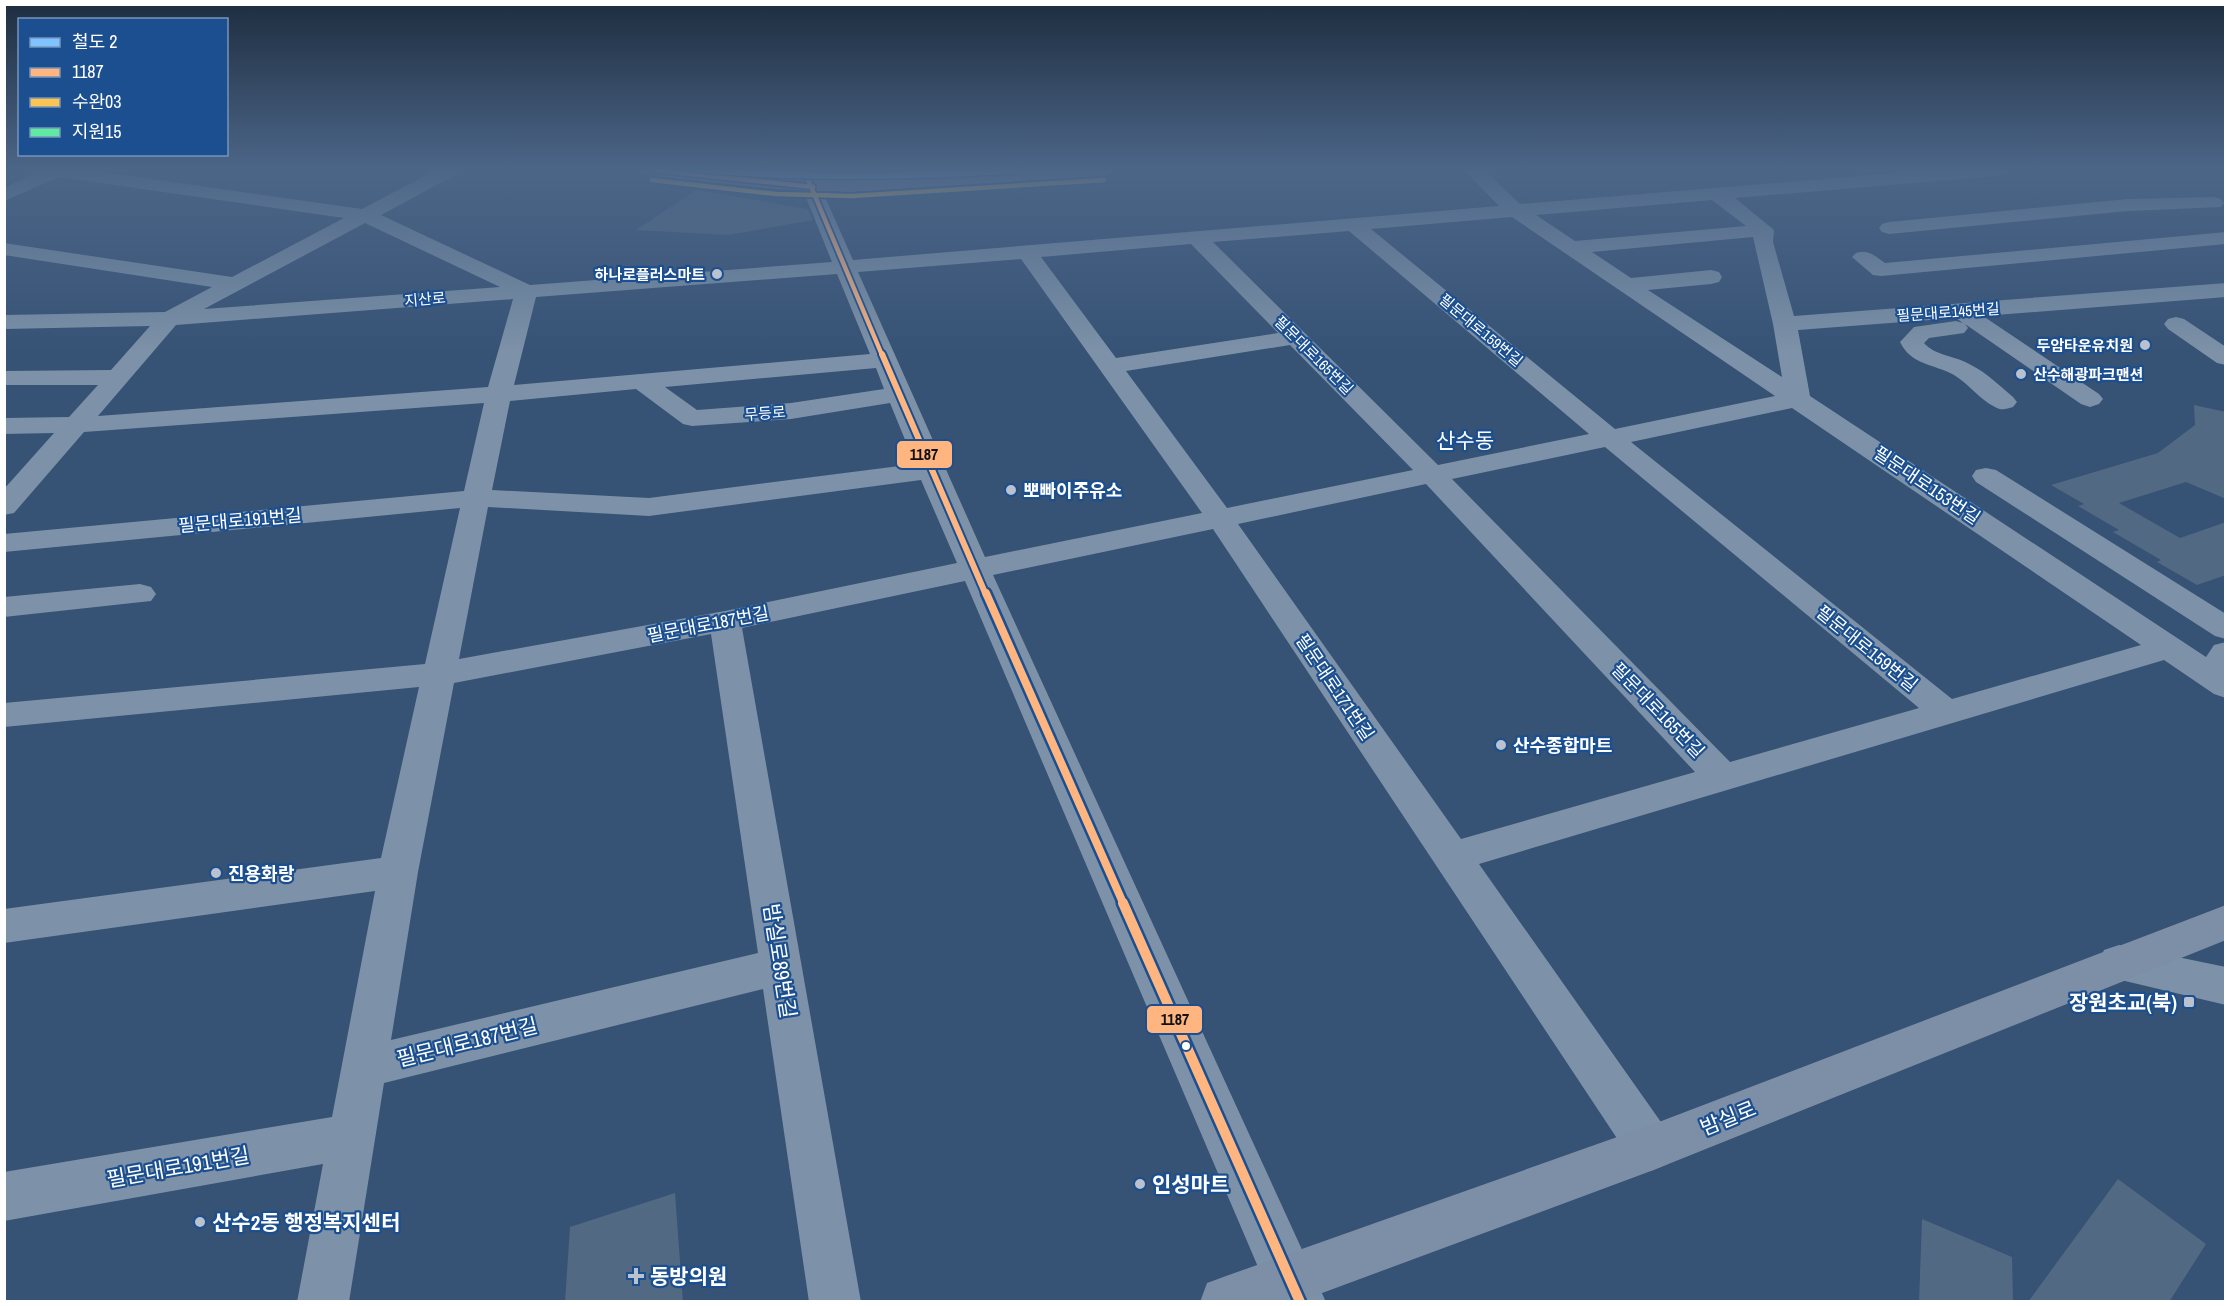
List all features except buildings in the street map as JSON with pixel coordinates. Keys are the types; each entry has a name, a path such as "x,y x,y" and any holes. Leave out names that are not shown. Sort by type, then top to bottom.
{"main road":[{"name":"밤실로","path":"1226,1302 1295,1290 2226,922"}],"street":[{"path":"4,507 15,483 77,425 170,320 335,231"},
{"path":"399,231 526,291"},
{"path":"833,231 845,267 930,470 1295,1290"},
{"path":"845,267 1269,231"},
{"name":"필문대로159번길","path":"1361,231 1609,437 1947,712"},
{"name":"필문대로153번길","path":"1546,231 2168,648 2221,671"},
{"path":"1571,248 1754,231"},
{"path":"975,570 1219,517 1798,399 1785,324 1763,242 1764,231"},
{"path":"1996,231 2066,272"},
{"name":"필문대로165번길","path":"1196,237 1431,473 1723,778"},
{"path":"1863,256 1881,270 2226,238"},
{"path":"4,249 234,284"},
{"name":"필문대로171번길","path":"1026,251 1219,517 1651,1148"},
{"name":"지산로","path":"4,322 170,320 845,267"},
{"path":"1628,285 1712,277"},
{"path":"2084,284 2111,300"},
{"name":"필문대로145번길","path":"1785,324 2226,290"},
{"name":"필문대로187번길","path":"323,1302 398,873 476,498 499,394 526,291"},
{"path":"1961,311 2090,399"},
{"path":"2176,324 2226,358"},
{"path":"1982,326 1922,332 1912,342 1929,358 1955,365 2004,402"},
{"path":"1108,367 1295,337"},
{"path":"4,426 77,425 499,394 884,360"},
{"path":"4,378 119,377"},
{"name":"무등로","path":"642,382 692,418 791,411 898,394"},
{"path":"476,498 649,507 930,470"},
{"path":"1986,476 2226,629"},
{"name":"필문대로191번길","path":"4,543 476,498"},
{"name":"필문대로187번길","path":"440,674 724,621 975,570"},
{"path":"4,607 140,594"},
{"name":"밤실로89번길","path":"724,621 835,1302"},
{"path":"1452,857 2168,648"},
{"path":"4,715 440,674"},
{"path":"4,926 398,873"},
{"path":"2119,963 2226,986"},
{"name":"필문대로187번길","path":"363,1067 781,966"},
{"name":"필문대로191번길","path":"4,1197 352,1136"}],"transit line":[{"name":"1187","path":"830,231 931,470 1300,1302"}],"place":[{"name":"하나로플러스마트","path":"717,274"},
{"name":"두암타운유치원","path":"2145,345"},
{"name":"산수해광파크맨션","path":"2021,374"},
{"name":"뽀빠이주유소","path":"1011,490"},
{"name":"산수종합마트","path":"1501,745"},
{"name":"진용화랑","path":"216,873"},
{"name":"장원초교(북)","path":"2189,1002"},
{"name":"인성마트","path":"1140,1184"},
{"name":"산수2동 행정복지센터","path":"200,1222"},
{"name":"동방의원","path":"636,1276"}],"district":[{"name":"산수동","path":"1465,440"}]}
